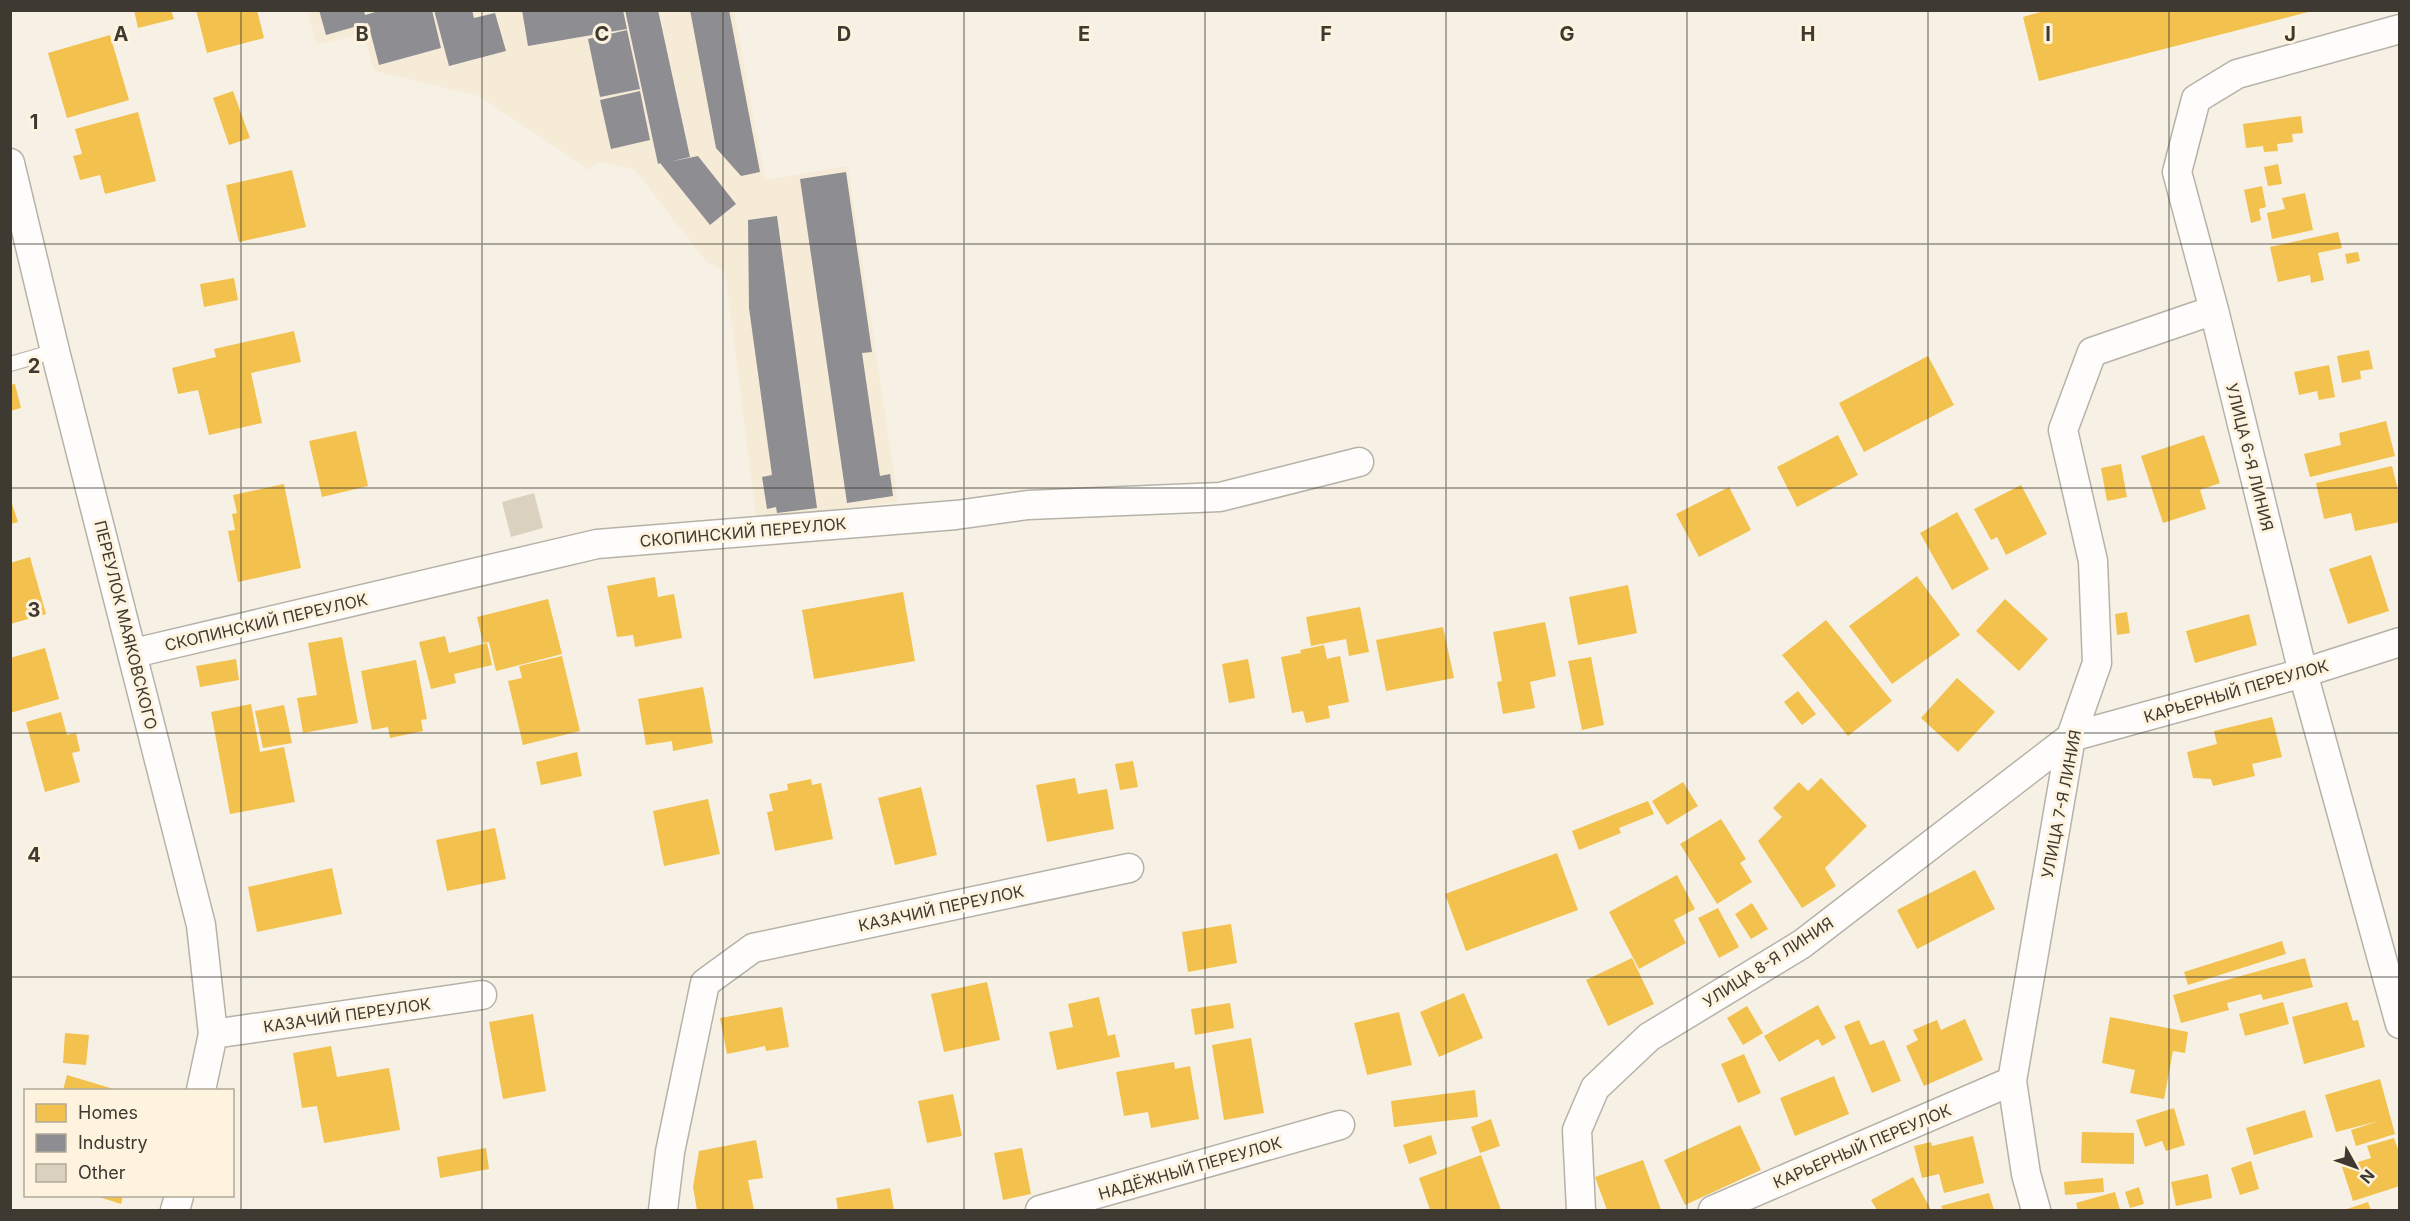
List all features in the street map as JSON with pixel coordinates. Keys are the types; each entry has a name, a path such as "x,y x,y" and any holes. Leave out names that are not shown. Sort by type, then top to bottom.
{"street":[{"name":"УЛИЦА 6-Я ЛИНИЯ","path":"2400,29 2237,74 2196,99 2177,172 2214,310 2303,673 2400,1024"},
{"name":"ПЕРЕУЛОК МАЯКОВСКОГО","path":"10,163 55,351 134,653 201,925 213,1034 201,1089"},
{"name":"УЛИЦА 7-Я ЛИНИЯ","path":"2036,1210 2026,1174 2012,1081 2071,737 2097,663 2092,561 2064,430 2092,352 2214,310"},
{"name":"СКОПИНСКИЙ ПЕРЕУЛОК","path":"134,653 597,544 956,515 1029,505 1220,497 1359,462"},
{"name":"КАРЬЕРНЫЙ ПЕРЕУЛОК","path":"2071,737 2303,673 2400,642"},
{"name":"УЛИЦА 8-Я ЛИНИЯ","path":"1581,1210 1577,1130 1595,1088 1649,1037 1802,944 2071,737"},
{"name":"КАЗАЧИЙ ПЕРЕУЛОК","path":"663,1210 669,1152 705,983 753,948 1129,868"},
{"name":"КАЗАЧИЙ ПЕРЕУЛОК","path":"213,1034 482,995"},
{"name":"КАРЬЕРНЫЙ ПЕРЕУЛОК","path":"1713,1210 2012,1081"},
{"name":"НАДЁЖНЫЙ ПЕРЕУЛОК","path":"1040,1210 1340,1125"}],"lane":[{"path":"10,364 55,351"}],"shaded area":[{"path":"308,11 734,11 765,180 848,166 898,502 756,518 725,272 705,260 635,170 598,161 590,170 479,96 375,71 362,34 316,45"}],"building: Homes":[{"path":"134,10 171,10 174,19 138,28"},
{"path":"196,10 257,10 264,38 207,53"},
{"path":"2047,10 2312,11 2039,81 2023,17"},
{"path":"110,35 129,100 67,118 48,53"},
{"path":"233,91 250,138 229,145 213,98"},
{"path":"138,112 156,181 105,194 100,175 80,180 73,156 82,154 75,129"},
{"path":"2301,116 2303,133 2292,134 2293,142 2277,144 2278,151 2264,152 2263,146 2246,148 2243,124"},
{"path":"2278,164 2282,184 2268,186 2264,167"},
{"path":"292,170 306,227 239,242 226,185"},
{"path":"2262,186 2266,207 2259,209 2261,220 2251,223 2244,190"},
{"path":"2305,193 2313,230 2272,239 2267,213 2285,209 2282,198"},
{"path":"2338,232 2342,248 2318,253 2324,280 2311,283 2310,275 2278,282 2270,247"},
{"path":"2358,252 2360,261 2347,264 2345,254"},
{"path":"234,278 238,300 204,307 200,284"},
{"path":"294,331 301,362 251,373 262,423 209,435 198,390 178,394 172,368 216,357 214,349"},
{"path":"2369,350 2373,369 2360,371 2361,379 2342,383 2337,356"},
{"path":"1928,356 1954,405 1864,452 1839,403"},
{"path":"2329,365 2335,397 2319,400 2317,391 2299,395 2294,372"},
{"path":"15,384 21,408 10,411 10,385"},
{"path":"2386,421 2395,456 2310,477 2304,454 2341,445 2339,433"},
{"path":"356,431 368,486 322,497 309,441"},
{"path":"1838,435 1858,475 1797,507 1777,467"},
{"path":"2204,435 2220,483 2200,490 2206,509 2163,523 2141,456"},
{"path":"2121,464 2127,497 2107,501 2101,468"},
{"path":"2392,466 2400,498 2400,522 2355,531 2351,513 2324,519 2316,483"},
{"path":"284,484 301,568 238,582 228,531 235,530 232,514 237,513 233,495"},
{"path":"2021,485 2047,534 2006,555 1997,537 1991,540 1974,509"},
{"path":"1729,487 1751,530 1699,557 1676,514"},
{"path":"10,498 18,522 10,524"},
{"path":"1957,512 1989,569 1952,590 1920,533"},
{"path":"2371,555 2389,611 2348,624 2329,569"},
{"path":"30,557 46,614 10,624 10,563"},
{"path":"1917,576 1960,635 1892,684 1849,626"},
{"path":"655,577 658,597 674,594 682,638 635,647 633,635 617,637 607,586"},
{"path":"1628,585 1637,633 1578,645 1569,597"},
{"path":"903,592 915,661 814,679 802,610"},
{"path":"548,599 562,654 496,671 489,642 483,643 477,617"},
{"path":"2005,599 2048,639 2019,671 1976,631"},
{"path":"1360,607 1369,652 1349,656 1346,639 1311,646 1306,617"},
{"path":"2127,612 2130,633 2117,635 2115,614"},
{"path":"2249,614 2257,645 2195,663 2186,631"},
{"path":"1826,620 1892,701 1848,736 1782,655"},
{"path":"1545,622 1556,676 1530,682 1535,708 1503,714 1497,682 1502,681 1493,632"},
{"path":"1443,627 1454,678 1386,691 1376,640"},
{"path":"445,636 449,653 487,643 492,665 454,674 456,683 431,689 419,642"},
{"path":"342,637 358,723 303,733 297,698 317,695 308,643"},
{"path":"1324,645 1327,659 1340,656 1349,702 1328,706 1330,718 1306,723 1303,711 1292,713 1281,657"},
{"path":"45,648 59,699 10,713 10,658"},
{"path":"562,656 580,731 523,745 508,681 522,678 519,666"},
{"path":"1591,657 1604,725 1582,730 1568,661"},
{"path":"236,659 239,680 200,687 196,666"},
{"path":"1248,659 1255,698 1229,703 1222,664"},
{"path":"416,660 427,719 421,720 423,731 390,738 388,727 372,730 361,671"},
{"path":"1957,678 1995,712 1958,752 1921,718"},
{"path":"703,687 713,743 673,751 672,741 646,745 638,699"},
{"path":"1798,691 1816,714 1802,725 1784,702"},
{"path":"251,704 260,752 284,747 295,802 230,814 211,712"},
{"path":"284,705 292,743 263,748 255,711"},
{"path":"61,712 67,735 76,733 80,751 72,753 80,782 45,792 26,722"},
{"path":"2272,717 2282,757 2252,764 2255,776 2213,786 2211,779 2193,778 2187,752 2217,744 2214,731"},
{"path":"577,752 582,776 541,785 536,762"},
{"path":"1133,761 1138,787 1120,790 1115,764"},
{"path":"1075,778 1078,794 1107,789 1114,829 1047,842 1036,785"},
{"path":"1821,778 1867,826 1825,868 1836,886 1802,908 1758,841 1782,817 1773,808 1799,782 1808,791"},
{"path":"811,779 812,785 821,783 833,839 775,851 767,812 773,811 769,794 788,790 787,784"},
{"path":"1683,782 1698,806 1667,825 1652,801"},
{"path":"921,787 937,855 895,865 878,798"},
{"path":"708,799 720,854 664,866 653,811"},
{"path":"1648,801 1654,814 1619,828 1621,833 1579,850 1572,831"},
{"path":"1721,819 1746,859 1740,863 1752,882 1717,904 1680,844"},
{"path":"495,828 506,879 447,891 436,840"},
{"path":"1557,853 1578,910 1466,951 1445,894"},
{"path":"332,868 342,914 257,932 248,887"},
{"path":"1975,870 1995,909 1917,949 1897,910"},
{"path":"1677,875 1695,909 1674,920 1686,943 1639,969 1609,912"},
{"path":"1752,903 1768,929 1751,939 1735,914"},
{"path":"1718,908 1739,947 1719,958 1698,918"},
{"path":"1231,924 1237,963 1188,972 1182,932"},
{"path":"2282,941 2286,954 2188,985 2184,972"},
{"path":"1632,958 1654,1004 1608,1026 1586,980"},
{"path":"2305,958 2313,987 2263,1000 2261,994 2227,1003 2229,1010 2181,1023 2173,995"},
{"path":"987,982 1000,1040 944,1052 931,994"},
{"path":"1464,993 1483,1038 1439,1057 1420,1012"},
{"path":"1099,997 1108,1036 1115,1034 1120,1057 1057,1070 1049,1032 1073,1027 1068,1004"},
{"path":"2283,1002 2289,1024 2245,1036 2239,1014"},
{"path":"2347,1002 2353,1021 2358,1020 2365,1047 2304,1064 2292,1017"},
{"path":"1230,1003 1234,1028 1195,1035 1191,1009"},
{"path":"1818,1005 1836,1038 1822,1046 1818,1039 1779,1062 1764,1036"},
{"path":"1747,1006 1763,1033 1743,1045 1727,1018"},
{"path":"782,1007 789,1047 766,1051 765,1046 727,1054 720,1018"},
{"path":"1399,1012 1412,1065 1367,1075 1354,1023"},
{"path":"533,1014 546,1091 503,1099 489,1022"},
{"path":"2110,1017 2188,1032 2185,1053 2173,1051 2164,1099 2130,1093 2135,1070 2102,1063"},
{"path":"1965,1019 1983,1060 1924,1086 1906,1046 1918,1040 1913,1030 1937,1020 1941,1030"},
{"path":"1859,1020 1870,1045 1884,1040 1901,1081 1872,1093 1844,1026"},
{"path":"65,1033 89,1035 86,1065 63,1063"},
{"path":"1251,1038 1264,1113 1224,1120 1212,1045"},
{"path":"331,1046 337,1077 389,1068 400,1130 324,1143 317,1106 302,1108 293,1053"},
{"path":"1744,1054 1761,1093 1738,1103 1721,1064"},
{"path":"1174,1062 1175,1069 1190,1066 1199,1119 1151,1128 1148,1112 1124,1116 1116,1072"},
{"path":"67,1075 114,1089 63,1089"},
{"path":"1834,1076 1849,1114 1795,1136 1780,1098"},
{"path":"2380,1079 2395,1134 2356,1146 2351,1130 2379,1121 2336,1132 2325,1095"},
{"path":"1475,1090 1478,1117 1394,1127 1391,1101"},
{"path":"953,1094 962,1136 927,1143 918,1101"},
{"path":"2174,1108 2185,1145 2166,1151 2162,1141 2145,1147 2136,1120"},
{"path":"2305,1110 2313,1137 2254,1155 2246,1128"},
{"path":"1491,1119 1500,1146 1480,1153 1471,1127"},
{"path":"1740,1125 1761,1170 1685,1205 1664,1160"},
{"path":"2082,1132 2134,1133 2134,1164 2081,1163"},
{"path":"1431,1135 1437,1154 1409,1164 1403,1145"},
{"path":"1973,1136 1984,1183 1944,1193 1939,1174 1922,1178 1914,1146 1931,1142 1932,1146"},
{"path":"2394,1138 2400,1155 2400,1186 2353,1201 2342,1167 2371,1158 2367,1146"},
{"path":"756,1140 763,1178 748,1180 754,1210 697,1210 693,1187 699,1151"},
{"path":"486,1148 489,1169 440,1178 437,1157"},
{"path":"1022,1148 1031,1194 1003,1200 994,1153"},
{"path":"1481,1155 1501,1210 1430,1210 1419,1178"},
{"path":"1643,1160 1661,1210 1607,1210 1595,1177"},
{"path":"2251,1161 2259,1189 2240,1195 2231,1168"},
{"path":"2208,1174 2212,1198 2176,1206 2171,1182"},
{"path":"1913,1177 1931,1210 1877,1210 1871,1200"},
{"path":"2103,1178 2104,1192 2065,1195 2064,1182"},
{"path":"2139,1187 2144,1204 2130,1208 2125,1192"},
{"path":"890,1188 894,1210 838,1210 836,1198"},
{"path":"2115,1192 2120,1210 2078,1210 2076,1203"},
{"path":"1989,1193 1994,1210 1943,1210 1941,1206"},
{"path":"99,1197 123,1197 121,1204"},
{"path":"2368,1202 2371,1210 2344,1210"}],"building: Industry":[{"path":"319,10 364,10 365,15 382,10 432,10 441,48 379,65 368,23 326,35"},
{"path":"434,10 472,10 474,18 495,13 506,51 449,66"},
{"path":"522,10 623,10 627,29 528,46"},
{"path":"625,10 658,10 690,157 669,162 698,156 736,204 710,225 660,163 658,164"},
{"path":"690,10 729,10 760,172 741,176 716,148"},
{"path":"627,30 640,89 600,97 588,39"},
{"path":"640,91 650,140 611,149 600,100"},
{"path":"846,172 872,352 862,353 880,476 890,474 893,496 847,503 800,179"},
{"path":"777,216 817,508 777,513 776,507 767,509 762,477 772,475 749,308 748,220"}],"building: Other":[{"path":"534,493 543,528 511,537 502,502"}]}
